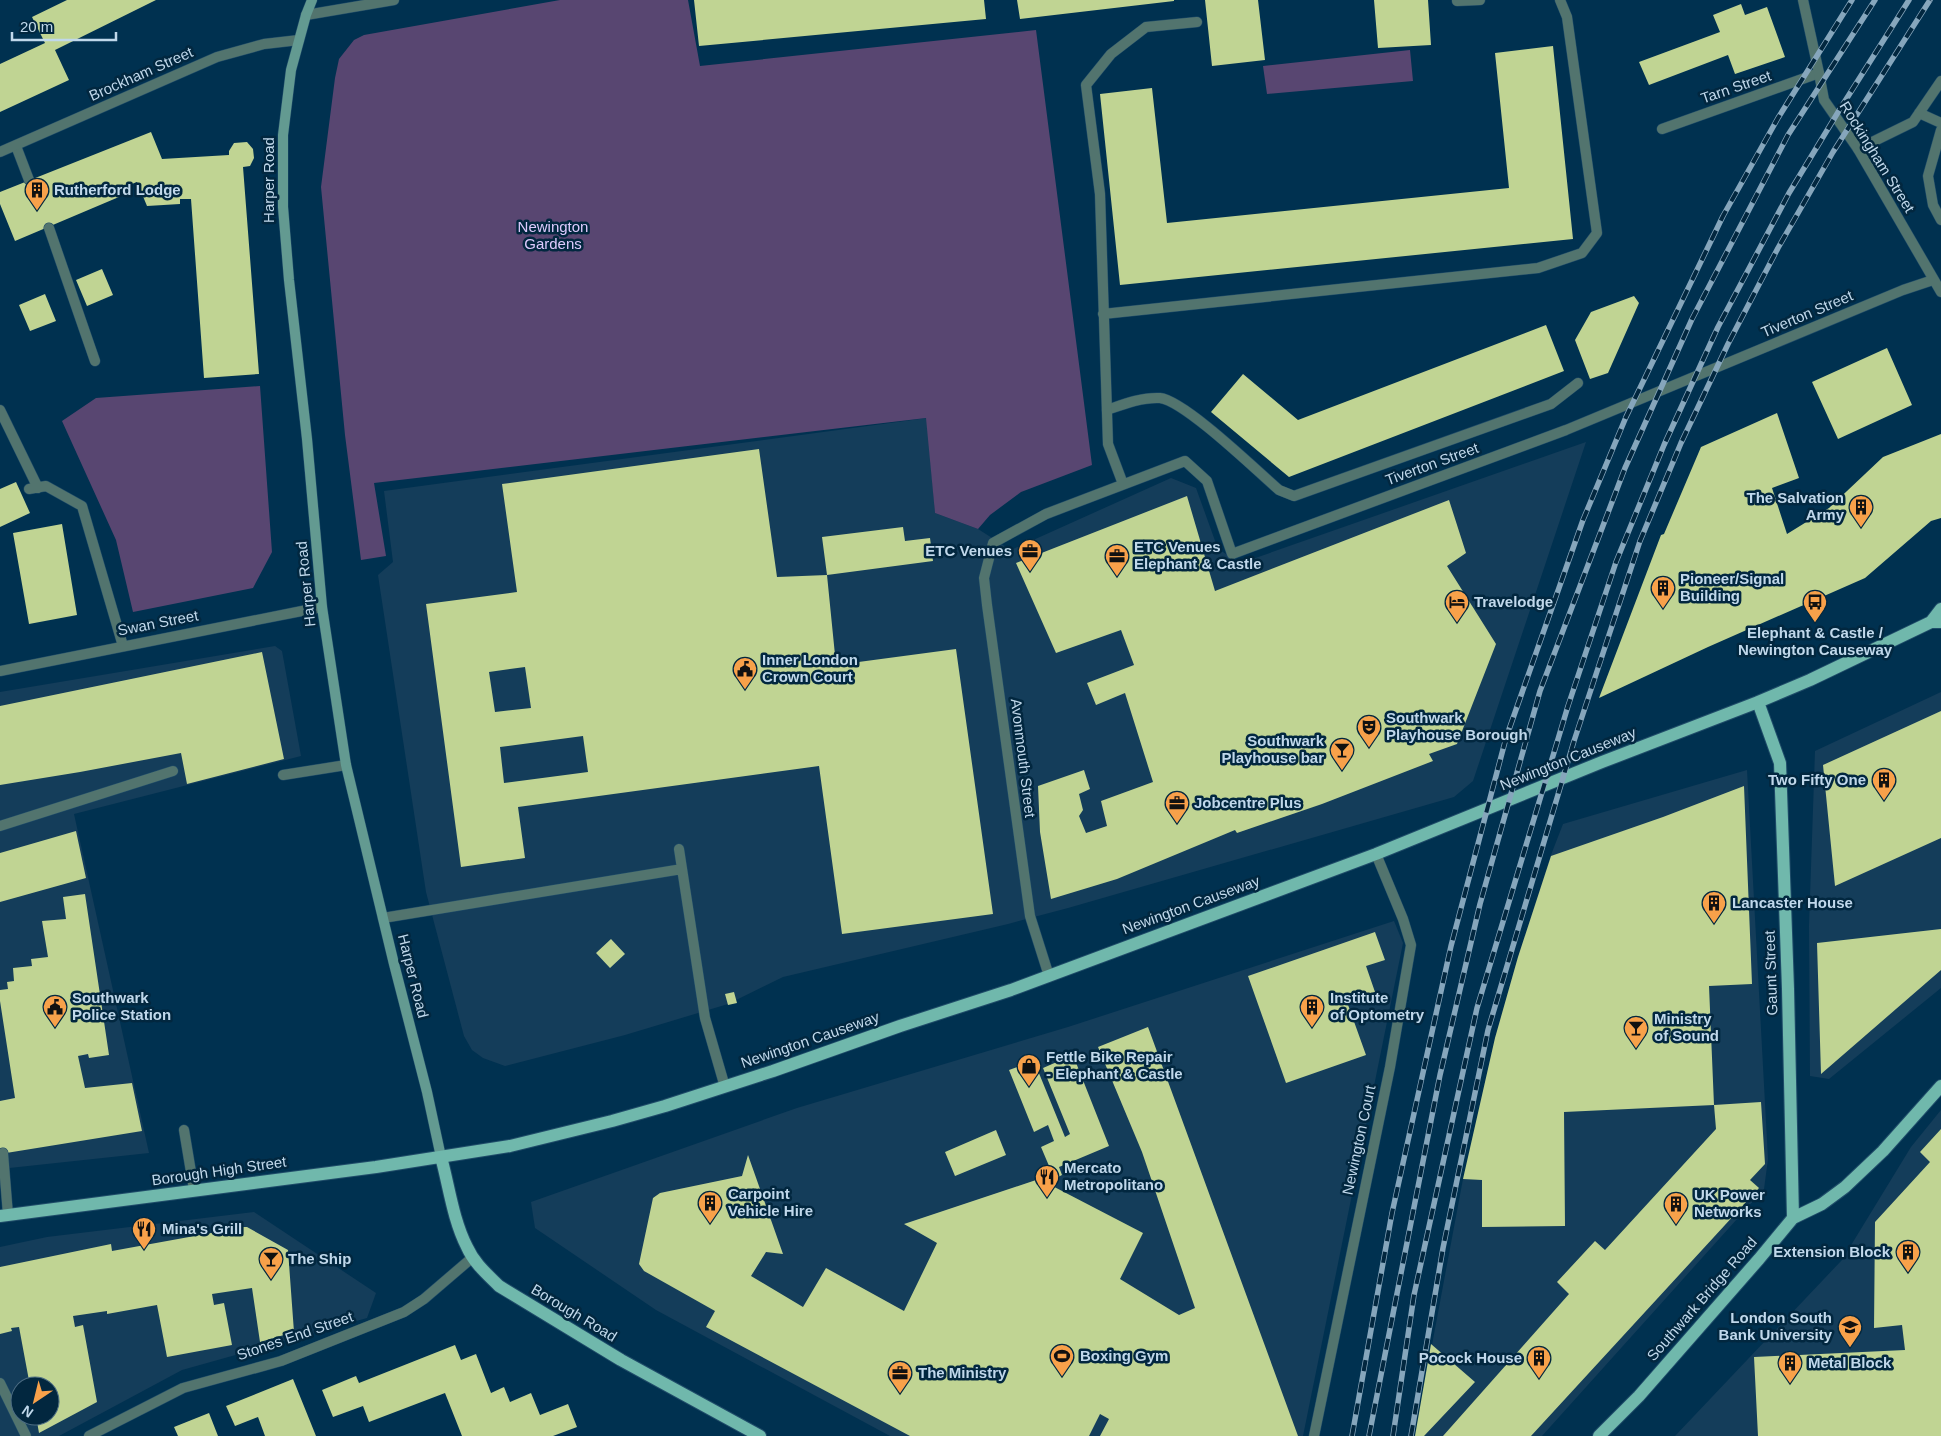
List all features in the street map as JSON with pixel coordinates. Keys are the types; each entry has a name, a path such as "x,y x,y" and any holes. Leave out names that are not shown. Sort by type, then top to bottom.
{"main road":[{"name":"Harper Road","path":"312,0 291,70 283,135 283,208 289,280 308,439 322,606 346,765 442,1157"},
{"name":"Newington Causeway","path":"442,1157 533,1141 612,1121 725,1087 1049,976 1376,854 1602,762 1758,702 1936,622 1941,609"},
{"name":"Gaunt Street","path":"1758,702 1780,763 1788,989 1792,1218"},
{"name":"Southwark Bridge Road","path":"1599,1436 1639,1396 1759,1259 1792,1218 1822,1204 1845,1187 1883,1151 1941,1086"},
{"name":"Borough High Street","path":"4,1215 442,1157"},
{"name":"Borough Road","path":"442,1157 466,1247 484,1272 500,1286 521,1300 621,1360 760,1436"}],"street":[{"path":"306,15 394,0"},
{"path":"1457,1 1480,0"},
{"path":"1103,314 1538,268 1582,253 1598,232 1567,17 1560,0"},
{"name":"Rockingham Street","path":"1803,0 1824,100 1858,149 1941,292"},
{"path":"1123,484 1108,444 1100,194 1086,85 1111,54 1146,27 1197,22"},
{"name":"Brockham Street","path":"0,152 217,57 264,44 299,40"},
{"name":"Tarn Street","path":"1662,128 1820,74"},
{"path":"1858,149 1912,122 1941,81"},
{"path":"1919,113 1941,123"},
{"path":"1941,130 1928,176 1933,204 1941,220"},
{"path":"16,146 29,180"},
{"path":"48,228 95,361"},
{"name":"Tiverton Street","path":"993,543 1046,514 1185,461 1207,481 1232,554 1566,430 1903,290 1933,280"},
{"path":"1107,410 1137,400 1161,398 1186,409 1279,490 1294,496 1551,404 1578,382"},
{"path":"0,410 33,488 46,486 82,506 123,646"},
{"name":"Avonmouth Street","path":"993,543 984,578 987,604 1030,916 1049,976"},
{"name":"Swan Street","path":"0,671 322,606"},
{"path":"283,775 346,765"},
{"path":"4,825 173,771"},
{"path":"679,849 705,1018 725,1087"},
{"name":"Newington Court","path":"1314,1436 1390,1067 1411,945 1403,919 1376,854"},
{"path":"383,918 682,869"},
{"path":"184,1130 194,1190"},
{"path":"3,1153 4,1215"},
{"name":"Stones End Street","path":"89,1436 183,1388 281,1360 404,1312 424,1299 473,1257"},
{"path":"0,1383 26,1436"}],"shaded area":[{"path":"927,418 935,513 978,529 1011,550 1171,478 1196,488 1218,549 1241,563 1586,442 1473,781 1454,797 1068,908 783,977 728,1004 625,1035 505,1066 483,1058 472,1050 464,1036 426,892 378,575 393,562 384,491"},
{"path":"275,646 282,651 301,756 74,814 149,1153 0,1169 0,692"},
{"path":"1941,692 1941,988 1829,1079 1810,1076 1809,926 1815,751"},
{"path":"1747,770 1768,1159 1764,1189 1542,1436 1415,1436 1463,1179 1495,1038 1518,957 1563,824"},
{"path":"1394,921 1403,943 1303,1436 890,1436 656,1310 535,1228 531,1202 797,1108 1068,1027"},
{"name":"London South Bank University","path":"1941,1110 1941,1436 1675,1436 1842,1260 1911,1147"},
{"path":"254,1212 376,1293 367,1318 182,1370 59,1436 0,1436 0,1247 47,1237"}],"green space":[{"name":"Newington Gardens","path":"560,0 688,0 700,66 1036,30 1092,465 1021,492 990,515 978,529 935,513 926,418 374,483 386,556 361,560 345,435 321,187 339,59 354,40 364,35"},
{"path":"1410,50 1413,81 1267,94 1263,66"},
{"path":"260,386 272,552 253,588 133,612 116,540 62,421 96,398"}],"building":[{"path":"67,0 156,0 55,50 69,80 0,112 0,64 45,43 32,17"},
{"path":"694,0 984,0 986,19 699,46"},
{"path":"1017,0 1174,0 1174,1 1020,19"},
{"path":"1205,0 1258,0 1265,60 1212,66"},
{"path":"1374,0 1428,0 1431,45 1378,48"},
{"path":"1741,4 1745,15 1767,7 1785,57 1735,74 1728,55 1649,85 1639,62 1720,32 1713,15"},
{"path":"1553,46 1573,239 1120,285 1100,94 1152,88 1167,223 1509,188 1495,53"},
{"path":"151,132 162,159 229,155 229,151 234,143 247,142 253,149 254,158 250,166 243,167 259,374 204,378 191,199 180,199 180,204 147,206 137,182 124,187 126,194 15,241 0,204 0,192"},
{"path":"102,269 113,295 87,306 76,280"},
{"path":"45,294 56,321 30,331 19,305"},
{"path":"1634,296 1639,303 1608,373 1590,379 1575,340 1591,312"},
{"path":"1546,325 1564,371 1289,477 1211,412 1243,374 1298,420"},
{"path":"1887,348 1912,405 1838,439 1812,382"},
{"name":"The Salvation Army","path":"1777,413 1799,478 1772,488 1787,534 1829,508 1883,457 1941,434 1941,518 1931,521 1865,578 1708,647 1599,698 1661,535 1664,534 1701,447"},
{"name":"Inner London Crown Court","path":"759,449 777,577 827,575 836,665 956,649 993,914 842,934 819,766 518,807 525,858 461,867 426,604 517,592 502,484","holes":["525,667 531,708 495,712 489,672","583,736 588,772 504,783 500,747"]},
{"path":"16,482 30,513 0,527 0,489"},
{"path":"1187,496 1215,591 1449,500 1466,553 1447,566 1496,644 1457,744 1429,754 1433,761 1322,804 1237,833 1235,830 1117,879 1051,899 1040,832 1038,786 1084,770 1090,789 1079,794 1083,810 1079,816 1086,833 1107,826 1101,801 1153,782 1125,693 1096,705 1087,683 1134,665 1121,630 1056,653 1016,563"},
{"path":"62,524 77,615 29,624 13,533"},
{"path":"903,527 905,541 930,538 933,561 827,575 822,537"},
{"path":"262,652 284,759 187,784 181,753 0,785 0,706"},
{"name":"Two Fifty One","path":"1941,711 1941,838 1835,886 1823,765"},
{"path":"1744,786 1752,984 1709,986 1714,1105 1564,1112 1565,1226 1482,1227 1482,1180 1463,1179 1495,1038 1518,957 1551,856 1663,817"},
{"path":"76,831 86,878 0,902 0,853"},
{"name":"Southwark Police Station","path":"85,894 109,1055 89,1058 88,1054 78,1056 85,1088 132,1083 142,1131 0,1154 0,1101 15,1098 0,1001 0,990 8,989 7,982 14,981 13,968 32,966 31,959 48,957 42,921 66,919 63,897"},
{"path":"1941,929 1941,970 1821,1074 1817,943"},
{"name":"Institute of Optometry","path":"1375,932 1385,960 1366,966 1375,992 1347,1002 1366,1055 1286,1083 1248,976"},
{"path":"611,939 625,954 610,968 596,953"},
{"path":"734,992 737,1003 728,1005 725,994"},
{"path":"1148,1027 1298,1436 1100,1436 1109,1419 1100,1414 1089,1436 910,1436 706,1327 715,1311 644,1271 639,1264 653,1198 660,1193 742,1176 748,1155 783,1254 766,1252 751,1276 803,1307 826,1268 904,1311 937,1243 904,1224 1039,1179 1143,1233 1120,1279 1179,1315 1195,1308 1142,1152 1098,1047"},
{"path":"1073,1055 1109,1146 1059,1167 1062,1175 1052,1180 1050,1174 1052,1173 1041,1147 1054,1141 1048,1125 1034,1132 1009,1070 1034,1061 1065,1137 1070,1134 1043,1068"},
{"path":"1761,1102 1765,1164 1750,1180 1759,1188 1531,1436 1443,1436 1569,1294 1557,1282 1595,1241 1605,1250 1716,1129 1714,1105"},
{"name":"London South Bank University","path":"1941,1129 1941,1436 1758,1436 1754,1357 1905,1350 1902,1325 1874,1328 1875,1222 1930,1162 1920,1152"},
{"path":"996,1130 1006,1155 955,1176 945,1152"},
{"path":"247,1227 288,1250 294,1332 260,1342 252,1288 212,1294 214,1305 224,1303 232,1345 167,1357 157,1305 107,1314 107,1311 73,1316 75,1327 83,1325 97,1402 60,1422 60,1376 28,1376 19,1327 11,1328 12,1331 0,1334 0,1267 111,1244 112,1251"},
{"path":"1431,1344 1475,1382 1424,1436 1415,1436"},
{"path":"455,1345 461,1360 476,1354 491,1393 504,1387 510,1402 531,1393 540,1415 568,1404 577,1427 553,1436 462,1436 445,1393 369,1422 363,1406 333,1417 322,1390 356,1376 359,1383"},
{"path":"293,1379 316,1436 265,1436 258,1417 235,1426 226,1406"},
{"path":"209,1413 218,1436 178,1436 174,1427"},
{"path":"38,1426 52,1426 39,1433"}],"railway":[{"path":"1352,1436 1392,1213 1451,946 1506,738 1583,520 1626,417 1723,216 1778,118 1852,0"},
{"path":"1369,1436 1440,1075 1480,904 1540,691 1625,468 1692,319 1788,135 1875,0"},
{"path":"1393,1436 1414,1295 1477,1008 1568,706 1616,562 1664,445 1718,327 1789,193 1909,0"},
{"path":"1411,1436 1443,1248 1488,1030 1574,741 1640,541 1681,443 1728,344 1778,248 1833,152 1930,0"}],"place":[{"name":"Rutherford Lodge","path":"37,211"},
{"name":"The Salvation Army","path":"1861,528"},
{"name":"ETC Venues","path":"1030,572"},
{"name":"ETC Venues Elephant & Castle","path":"1117,577"},
{"name":"Pioneer/Signal Building","path":"1663,609"},
{"name":"Travelodge","path":"1457,623"},
{"name":"Elephant & Castle / Newington Causeway","path":"1815,623"},
{"name":"Inner London Crown Court","path":"745,690"},
{"name":"Southwark Playhouse Borough","path":"1369,748"},
{"name":"Southwark Playhouse bar","path":"1342,771"},
{"name":"Two Fifty One","path":"1884,801"},
{"name":"Jobcentre Plus","path":"1177,824"},
{"name":"Lancaster House","path":"1714,924"},
{"name":"Southwark Police Station","path":"55,1028"},
{"name":"Institute of Optometry","path":"1312,1028"},
{"name":"Ministry of Sound","path":"1636,1049"},
{"name":"Fettle Bike Repair - Elephant & Castle","path":"1029,1087"},
{"name":"Mercato Metropolitano","path":"1047,1198"},
{"name":"Carpoint Vehicle Hire","path":"710,1224"},
{"name":"UK Power Networks","path":"1676,1225"},
{"name":"Mina's Grill","path":"144,1250"},
{"name":"Extension Block","path":"1908,1273"},
{"name":"The Ship","path":"271,1280"},
{"name":"London South Bank University","path":"1850,1348"},
{"name":"Boxing Gym","path":"1062,1377"},
{"name":"Pocock House","path":"1539,1379"},
{"name":"Metal Block","path":"1790,1384"},
{"name":"The Ministry","path":"900,1394"}]}
